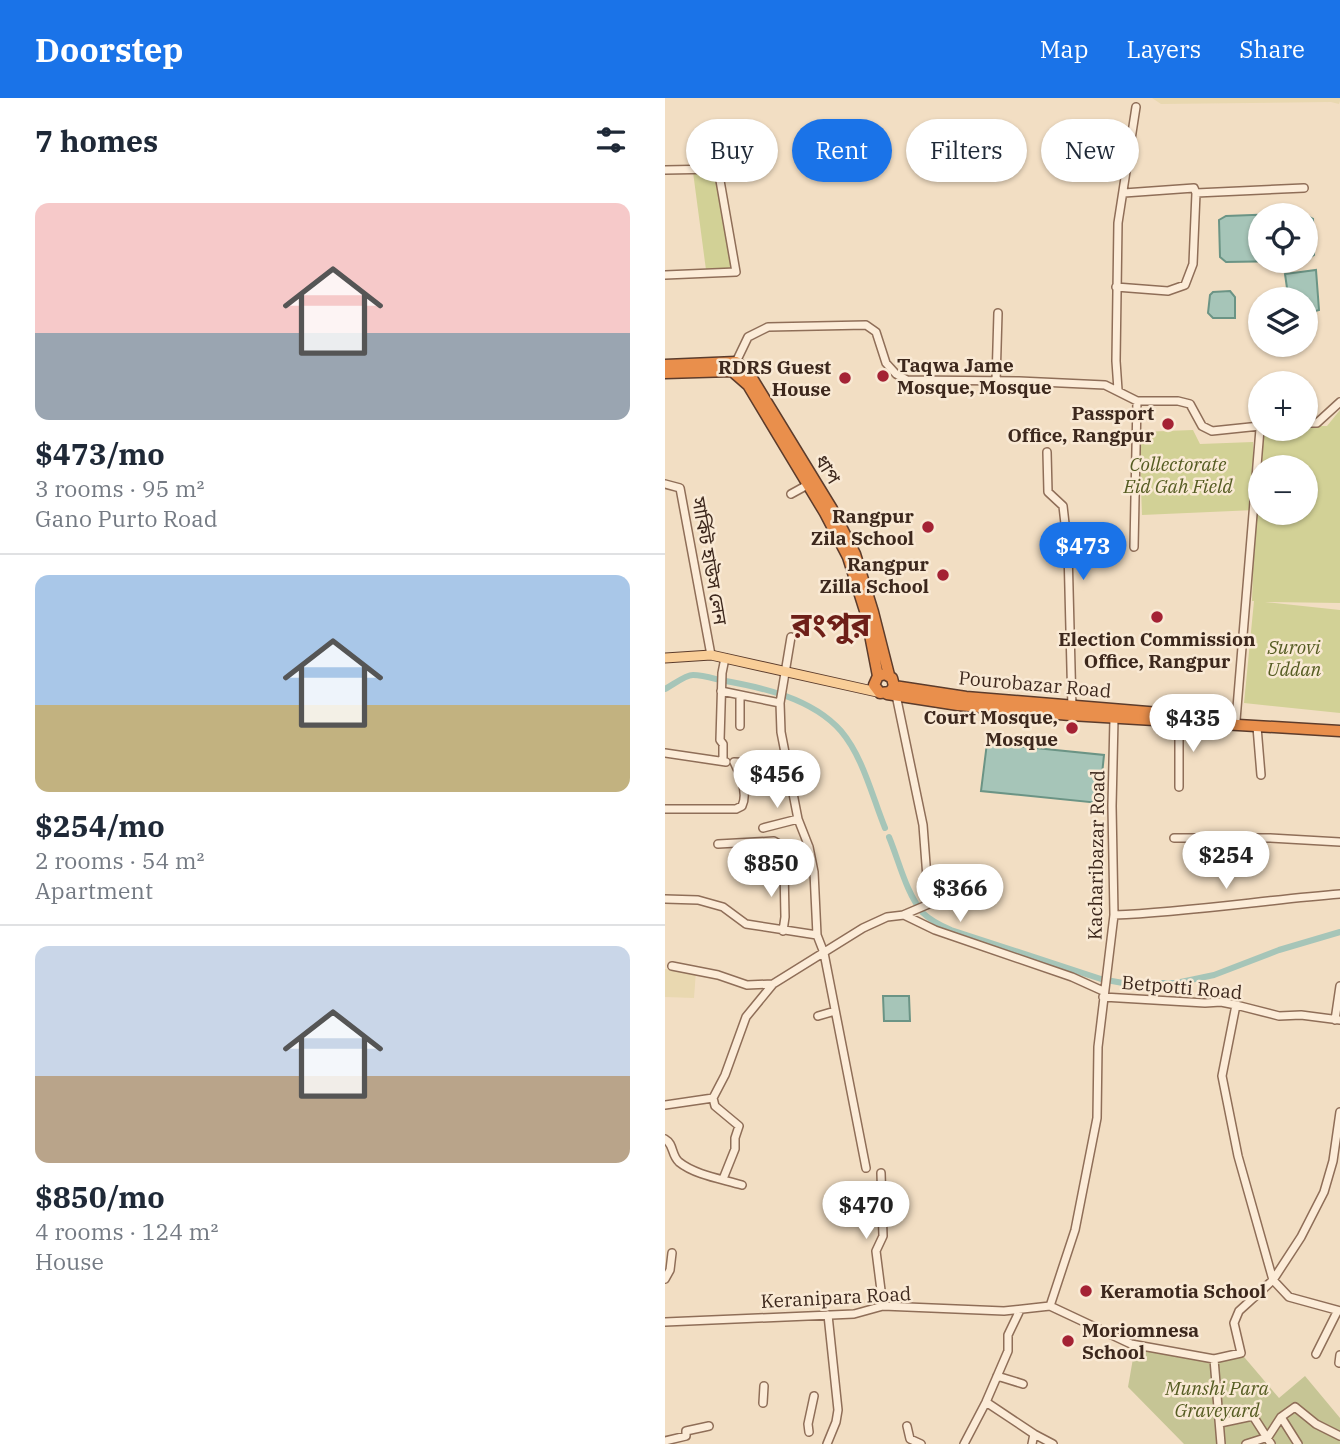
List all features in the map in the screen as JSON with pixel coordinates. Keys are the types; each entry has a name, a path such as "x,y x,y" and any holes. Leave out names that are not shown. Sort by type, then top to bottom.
{"highway":[{"path":"665,365 736,362"},
{"name":"ধাপ","path":"736,362 747,370 755,381 848,557 885,686"},
{"name":"ধাপ","path":"665,373 719,370 735,373 748,385 811,483"},
{"name":"Pourobazar Road","path":"885,686 1071,710 1340,724"},
{"name":"Pourobazar Road","path":"1071,710 1114,719 1340,731"}],"main road":[{"path":"665,658 711,655 859,688 885,686"}],"street":[{"path":"1118,390 1118,223 1136,107"},
{"path":"665,170 718,169 736,272 665,275"},
{"path":"1116,287 1168,291 1185,285 1193,264 1194,188 1124,193"},
{"path":"1196,193 1304,188"},
{"path":"996,381 998,313"},
{"path":"736,362 748,337 768,327 866,325 876,332 887,363 896,374 907,380 1105,385 1137,401 1178,401 1190,404 1202,426 1212,431 1248,428"},
{"path":"1135,547 1137,401"},
{"path":"1318,422 1340,402"},
{"path":"1235,720 1259,441"},
{"path":"1048,452 1048,492 1063,506 1068,550 1071,710"},
{"path":"791,494 811,483"},
{"name":"সার্কিট হাউস লেন","path":"665,484 680,488 711,655"},
{"path":"791,637 780,703 781,732 798,819 809,847 814,872 818,939 866,1168"},
{"path":"723,761 723,744 720,740 725,658"},
{"path":"723,1179 735,1149 739,1126 715,1105 713,1098 725,1075 746,1017 773,984 785,975 863,928 887,917 903,915 929,904 923,825 885,686"},
{"path":"721,691 780,703"},
{"path":"740,695 740,726"},
{"name":"Kacharibazar Road","path":"1050,1306 1075,1230 1097,1118 1098,1047 1114,915 1114,719"},
{"path":"1179,721 1179,787"},
{"path":"1257,727 1261,775"},
{"path":"665,753 734,762 787,764"},
{"path":"665,809 736,809 742,806 745,800 734,762"},
{"path":"763,828 798,819"},
{"path":"1174,838 1270,838 1340,842"},
{"path":"717,844 774,841 781,845 809,847"},
{"path":"783,931 784,869 814,872"},
{"path":"1114,915 1162,913 1220,904 1239,906 1277,899 1340,894"},
{"path":"665,899 698,900 723,906 746,925 818,939"},
{"path":"903,915 935,930 980,941 1073,974 1103,994"},
{"path":"672,966 718,975 747,985 773,984"},
{"path":"1338,1020 1340,986"},
{"name":"Betpotti Road","path":"1103,994 1236,1005 1279,1016 1301,1015 1338,1020"},
{"path":"1236,1005 1222,1076 1238,1156 1273,1280 1289,1297 1339,1311 1316,1354"},
{"path":"818,1016 835,1011"},
{"path":"665,1105 713,1098"},
{"path":"1050,1306 1131,1344 1214,1359 1241,1353 1234,1323 1239,1311 1273,1280 1301,1237 1324,1192 1337,1162 1340,1112"},
{"path":"665,1139 670,1142 676,1160 742,1185"},
{"path":"881,1173 883,1236 876,1251 883,1306"},
{"path":"665,1279 670,1270 672,1253"},
{"name":"Keranipara Road","path":"665,1323 854,1314 883,1306 1020,1310 1050,1306"},
{"path":"964,1444 1008,1351 1007,1335 1020,1310"},
{"path":"827,1444 838,1410 828,1315"},
{"path":"1214,1359 1221,1444"},
{"path":"997,1376 1023,1384"},
{"path":"763,1403 764,1386"},
{"path":"809,1432 814,1396"},
{"path":"986,1402 1053,1444"},
{"path":"1269,1440 1281,1417 1294,1407 1340,1436"},
{"path":"1220,1423 1254,1416 1269,1440"},
{"path":"1281,1417 1298,1444"},
{"path":"665,1441 709,1426"},
{"path":"907,1426 910,1439 921,1444"},
{"path":"1032,1444 1034,1434"},
{"path":"1246,1444 1269,1440"}],"shaded area":[{"path":"1152,98 1340,98 1340,101 1339,104 1161,104"},
{"path":"1248,215 1248,262 1226,262 1220,257 1219,220 1226,216"},
{"path":"1316,273 1317,287 1287,287 1285,274"},
{"path":"1230,291 1235,297 1235,318 1213,318 1208,313 1210,295 1213,292"},
{"path":"987,743 1104,755 1099,803 981,791"},
{"path":"665,969 696,971 694,998 665,997"},
{"path":"883,996 909,996 910,1021 884,1021"}],"green space":[{"path":"694,182 722,182 733,269 706,270"},
{"name":"Surovi Uddan","path":"1340,410 1340,603 1265,602 1340,610 1340,713 1244,703 1254,601 1255,525 1318,525 1318,455 1257,455 1259,441 1318,441 1318,426 1327,426"},
{"name":"Collectorate Eid Gah Field","path":"1193,430 1200,444 1253,442 1253,455 1248,455 1248,510 1142,515 1139,432"},
{"name":"Munshi Para Graveyard","path":"1135,1347 1195,1357 1239,1351 1279,1398 1305,1376 1340,1418 1340,1444 1184,1444 1128,1387"}],"waterway":[{"path":"665,689 693,675 752,686 785,696 816,710 849,741 885,828"},
{"path":"889,837 912,896 923,913 933,921 951,930 1101,979 1123,983 1176,983 1214,975 1279,950 1340,932"}],"place":[{"name":"Taqwa Jame Mosque, Mosque","path":"883,376"},
{"name":"RDRS Guest House","path":"845,378"},
{"name":"Passport Office, Rangpur","path":"1168,424"},
{"name":"Rangpur Zila School","path":"928,527"},
{"name":"Rangpur Zilla School","path":"943,575"},
{"name":"Election Commission Office, Rangpur","path":"1157,617"},
{"name":"Court Mosque, Mosque","path":"1072,728"},
{"name":"Keramotia School","path":"1086,1291"},
{"name":"Moriomnesa School","path":"1068,1341"}],"district":[{"name":"রংপুর","path":"831,623"}]}
